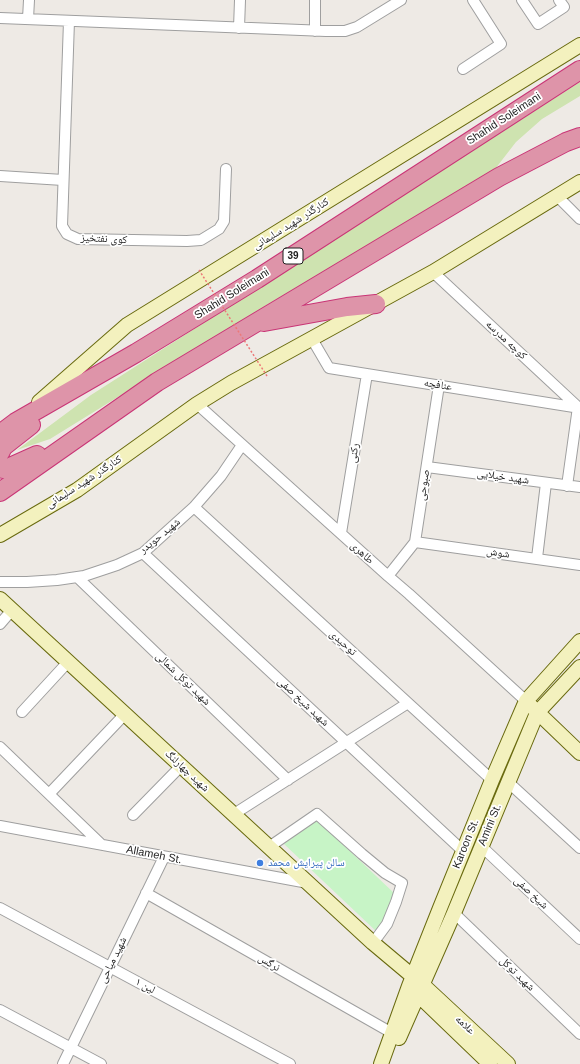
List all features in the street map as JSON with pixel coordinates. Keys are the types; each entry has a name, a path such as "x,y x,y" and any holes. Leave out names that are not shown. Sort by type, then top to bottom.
{"highway":[{"name":"Shahid Soleimani","path":"0,434 16,422 83,384 257,279 580,70"},
{"path":"0,492 157,382 499,177 566,142 580,137"},
{"path":"254,324 347,307 376,304"},
{"path":"0,453 4,447 83,384"},
{"path":"0,466 3,469 17,465 91,427"}],"main road":[{"name":"کنارگذر شهید سلیمانی","path":"16,422 127,326 580,45"},
{"name":"کنارگذر شهید سلیمانی","path":"0,535 77,490 197,404 231,383 433,272 580,182"},
{"name":"شهید چهارلنگ","path":"0,599 373,943 416,986"},
{"name":"Karoon St.","path":"385,1063 416,986 463,851 526,701 578,647"},
{"name":"Amini St.","path":"416,986 454,913 537,713 580,667"},
{"path":"526,701 580,753"},
{"name":"Karoon St.","path":"385,1063 392,1033 416,986"},
{"name":"علامه","path":"416,986 490,1064"},
{"name":"علامه","path":"416,986 508,1064"}],"street":[{"path":"28,19 29,0"},
{"path":"239,28 240,0"},
{"path":"316,0 316,31"},
{"path":"0,18 345,31 357,27 402,0"},
{"path":"463,69 501,44 473,0"},
{"path":"522,0 538,24 564,7 559,0"},
{"name":"کوی نفتخیز","path":"69,21 62,226 67,234 78,239 201,240 219,229 224,221 226,168"},
{"path":"0,176 63,180"},
{"path":"558,196 580,219"},
{"name":"کوچه مدرسه","path":"433,272 579,408"},
{"name":"عنافچه","path":"312,339 329,368 579,408"},
{"name":"رکنی","path":"341,533 367,374"},
{"name":"صبوحی","path":"388,576 415,542 439,385"},
{"name":"طاهری","path":"197,404 526,701"},
{"path":"567,486 579,408"},
{"name":"شهید حویدر","path":"0,582 27,582 77,577 117,565 143,553 194,507 221,476 242,445"},
{"name":"شهید خیلایی","path":"427,467 580,488"},
{"path":"537,558 546,483"},
{"name":"توحیدی","path":"194,507 492,780"},
{"name":"شوش","path":"415,542 580,565"},
{"name":"شهید شیخ صفی","path":"143,553 463,851"},
{"name":"شهید توکل شمالی","path":"77,577 288,780"},
{"path":"0,624 12,610"},
{"path":"22,712 68,662"},
{"path":"234,814 408,703"},
{"path":"49,794 125,714"},
{"path":"0,746 102,845"},
{"path":"133,815 181,766"},
{"path":"508,782 580,848"},
{"path":"269,847 317,814 380,868 402,883 387,924 373,943"},
{"name":"Allameh St.","path":"0,826 308,883"},
{"name":"شیخ صفی","path":"481,846 580,939"},
{"name":"شهید میاحی","path":"63,1064 164,857"},
{"name":"نرگس","path":"146,893 392,1033"},
{"name":"لین ۱","path":"0,908 290,1064"},
{"name":"شهید توکل","path":"454,913 580,1034"},
{"path":"0,1010 101,1064"}],"path":[{"path":"199,270 267,376"}],"green space":[{"path":"580,82 580,96 542,119 516,142 492,173 270,303 50,439 17,450 91,395"},
{"path":"317,820 394,893 378,933 284,844"}],"place":[{"name":"سالن پیرایش محمد","path":"260,863"}]}
